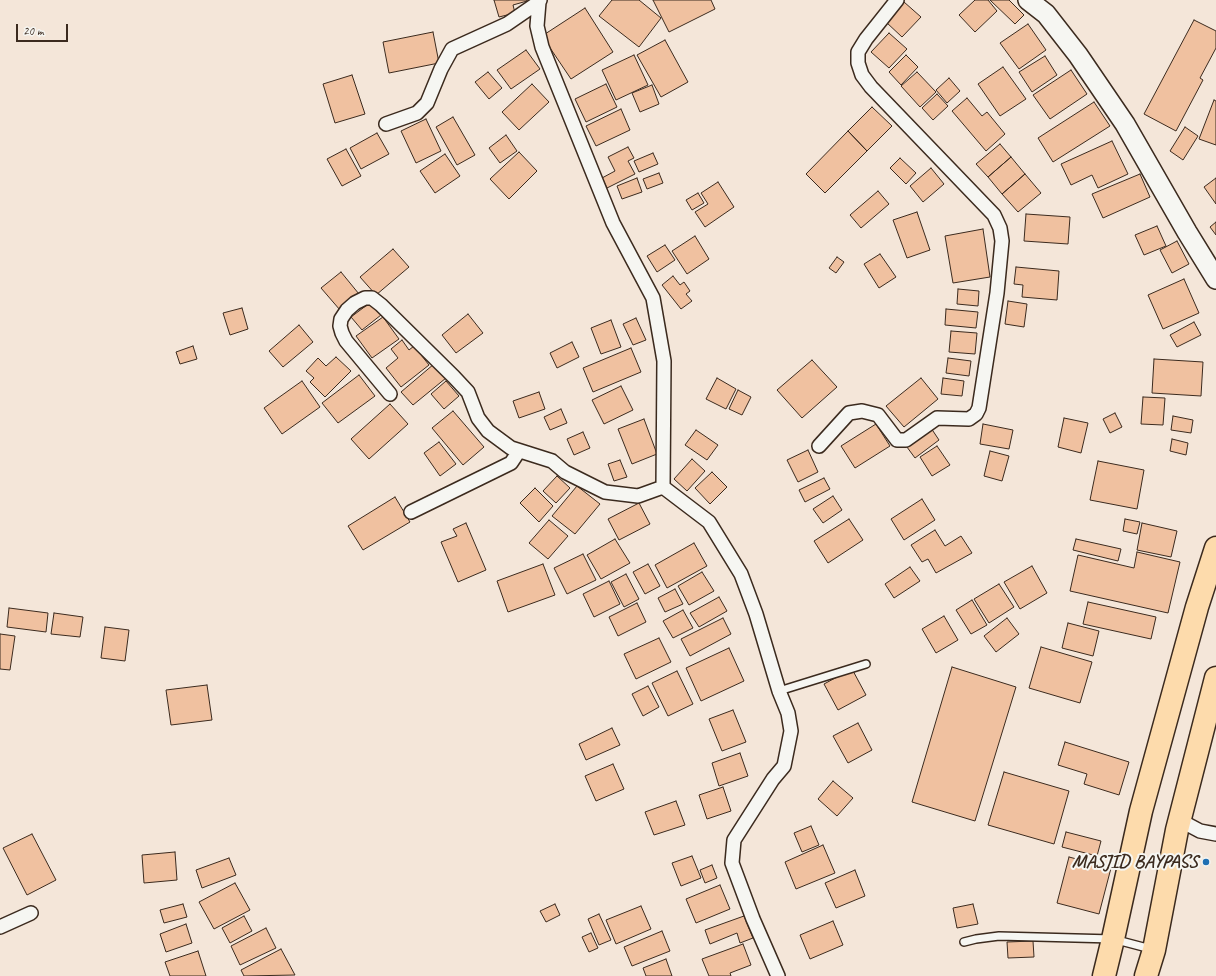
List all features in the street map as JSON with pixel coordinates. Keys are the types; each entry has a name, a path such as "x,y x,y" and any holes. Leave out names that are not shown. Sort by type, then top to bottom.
{"highway":[{"path":"1104,976 1141,811 1197,608 1216,548"},
{"path":"1146,976 1154,950 1177,830 1216,678"}],"main road":[{"path":"1028,0 1046,14 1078,55 1125,124 1187,232 1216,279"}],"street":[{"path":"819,446 849,413 862,411 878,415 897,440 906,440 937,418 969,419 976,414 979,408 997,293 1002,241 1000,228 994,215 871,87 862,75 858,63 858,52 866,39 897,0"},
{"path":"386,124 417,113 427,103 441,70 452,50 507,24 540,1"},
{"path":"540,1 537,26 542,47 613,223 652,298 664,361 663,487"},
{"path":"390,394 354,349 346,342 340,326 341,319 347,310 355,302 365,298 372,298 382,305 454,377 468,392 478,418 488,430 511,448 552,461 565,472 605,492 638,496 663,487"},
{"path":"411,512 511,463 519,451"},
{"path":"663,487 709,522 741,574 756,614 779,691 788,714 791,731 784,766 773,779 734,840 732,863 753,919 778,976"},
{"path":"1177,830 1183,822 1200,832 1216,834"},
{"path":"0,927 31,913"}],"lane":[{"path":"779,691 866,664"},
{"path":"964,942 1000,936 1113,939 1154,950"}],"building":[{"path":"494,0 527,1 513,5 515,13 499,17"},
{"path":"612,0 639,0 661,18 639,47 599,16"},
{"path":"653,0 711,0 715,9 669,32"},
{"path":"975,0 988,0 997,11 975,32 959,15"},
{"path":"990,0 1009,0 1024,15 1015,24"},
{"path":"904,2 921,17 902,37 886,22"},
{"path":"585,8 613,52 571,79 542,36"},
{"path":"1194,20 1216,31 1216,48 1200,78 1203,80 1176,131 1144,114"},
{"path":"1028,24 1046,50 1019,69 1000,43"},
{"path":"433,32 439,63 389,73 383,42"},
{"path":"889,33 907,49 889,68 871,52"},
{"path":"665,40 688,82 661,97 637,55"},
{"path":"526,50 540,69 511,89 497,70"},
{"path":"634,55 648,85 616,100 602,70"},
{"path":"906,55 918,67 901,85 889,72"},
{"path":"1045,56 1057,75 1032,92 1019,72"},
{"path":"1003,67 1026,99 1000,116 978,84"},
{"path":"1071,70 1087,94 1050,119 1033,95"},
{"path":"488,72 502,88 489,99 475,82"},
{"path":"917,72 936,92 920,107 901,86"},
{"path":"352,75 365,114 335,123 323,84"},
{"path":"949,78 960,91 947,103 936,90"},
{"path":"532,84 549,102 519,130 502,112"},
{"path":"606,84 617,107 586,122 575,99"},
{"path":"652,85 659,104 640,112 632,93"},
{"path":"937,94 948,106 933,120 922,108"},
{"path":"967,98 982,116 987,112 1005,134 986,151 952,111"},
{"path":"1214,100 1216,101 1216,145 1199,139"},
{"path":"1094,102 1110,126 1053,162 1038,138"},
{"path":"872,107 892,126 867,151 848,131"},
{"path":"621,109 630,130 596,146 586,126"},
{"path":"453,117 475,155 457,165 436,127"},
{"path":"426,119 441,151 416,163 401,131"},
{"path":"1185,127 1198,136 1183,160 1170,151"},
{"path":"848,131 867,151 825,193 806,174"},
{"path":"377,133 389,154 361,169 350,148"},
{"path":"506,135 517,151 500,163 489,148"},
{"path":"1112,141 1128,174 1098,188 1092,175 1071,185 1061,164"},
{"path":"1000,144 1011,157 988,177 976,164"},
{"path":"628,147 634,158 628,161 635,174 607,188 602,178 615,171 608,157"},
{"path":"346,149 361,176 342,186 327,159"},
{"path":"519,152 537,171 509,199 490,179"},
{"path":"653,153 658,164 639,172 634,161"},
{"path":"445,154 460,176 435,193 420,171"},
{"path":"1011,157 1025,174 1002,194 988,177"},
{"path":"900,158 916,173 906,184 890,168"},
{"path":"931,168 944,184 923,202 910,186"},
{"path":"659,173 663,183 647,189 643,179"},
{"path":"1025,174 1041,193 1018,212 1002,194"},
{"path":"1140,174 1150,197 1103,218 1092,194"},
{"path":"637,178 642,192 622,199 617,186"},
{"path":"1216,178 1216,204 1204,187"},
{"path":"718,182 734,207 705,227 695,212 708,204 701,193"},
{"path":"878,191 889,204 861,228 850,215"},
{"path":"698,193 704,203 692,210 686,200"},
{"path":"917,212 930,250 907,258 893,220"},
{"path":"1026,214 1070,217 1068,244 1024,241"},
{"path":"1216,222 1216,235 1210,227"},
{"path":"1157,226 1166,246 1144,255 1135,235"},
{"path":"983,229 990,277 953,283 945,236"},
{"path":"695,236 709,259 687,274 672,251"},
{"path":"1177,241 1189,264 1172,273 1160,250"},
{"path":"665,245 675,260 657,272 647,256"},
{"path":"393,249 409,267 376,295 360,277"},
{"path":"880,254 896,277 879,288 864,264"},
{"path":"837,257 844,262 836,273 829,268"},
{"path":"1016,267 1059,271 1057,300 1022,297 1023,285 1014,284"},
{"path":"341,272 359,294 340,310 321,288"},
{"path":"673,276 680,285 684,282 690,291 686,294 692,301 681,309 662,285"},
{"path":"1184,279 1199,313 1163,329 1148,295"},
{"path":"958,289 979,291 978,306 957,304"},
{"path":"1008,301 1027,304 1024,327 1005,324"},
{"path":"371,302 381,315 362,330 351,317"},
{"path":"242,308 248,329 230,335 223,313"},
{"path":"946,309 978,312 976,328 945,325"},
{"path":"468,314 483,333 456,353 442,335"},
{"path":"383,317 399,339 372,358 356,336"},
{"path":"636,318 646,340 633,345 623,324"},
{"path":"611,320 621,347 601,354 591,328"},
{"path":"1194,322 1201,335 1177,347 1170,335"},
{"path":"299,325 313,342 283,367 269,351"},
{"path":"951,331 977,333 975,354 949,352"},
{"path":"402,340 409,350 414,346 429,365 401,387 386,368 398,358 391,349"},
{"path":"572,342 579,357 557,368 550,353"},
{"path":"193,346 197,359 180,364 176,352"},
{"path":"631,348 641,372 593,392 583,368"},
{"path":"336,357 351,371 325,397 310,382 314,378 306,371 318,358 326,366"},
{"path":"948,358 971,361 969,376 946,373"},
{"path":"1154,359 1203,362 1201,396 1152,393"},
{"path":"812,360 837,387 802,418 777,390"},
{"path":"434,364 446,378 413,405 401,392"},
{"path":"359,375 375,396 338,423 322,403"},
{"path":"717,378 736,389 726,409 706,399"},
{"path":"921,378 938,399 904,427 886,406"},
{"path":"943,378 964,381 962,396 941,394"},
{"path":"302,381 320,407 282,434 264,408"},
{"path":"446,381 459,396 444,409 431,394"},
{"path":"621,386 633,410 604,424 592,400"},
{"path":"738,390 751,397 742,415 729,409"},
{"path":"539,392 545,409 519,418 513,401"},
{"path":"1143,397 1165,398 1163,425 1141,424"},
{"path":"390,404 408,424 369,459 351,439"},
{"path":"561,409 567,423 550,430 544,417"},
{"path":"453,411 484,447 463,465 432,428"},
{"path":"1115,413 1122,427 1110,433 1103,419"},
{"path":"1173,416 1193,420 1191,433 1171,430"},
{"path":"1064,418 1088,423 1081,453 1058,447"},
{"path":"644,419 657,454 632,464 618,429"},
{"path":"876,424 890,446 855,468 841,446"},
{"path":"983,424 1013,430 1009,449 980,444"},
{"path":"929,425 939,440 915,458 904,443"},
{"path":"696,430 718,445 707,460 685,445"},
{"path":"583,432 590,448 574,455 567,439"},
{"path":"1172,439 1188,443 1186,455 1170,451"},
{"path":"439,442 456,464 440,476 424,453"},
{"path":"937,446 950,465 932,476 920,457"},
{"path":"808,450 818,472 798,482 787,460"},
{"path":"990,451 1009,456 1002,481 984,476"},
{"path":"692,459 705,471 687,491 674,479"},
{"path":"620,460 627,477 614,481 608,464"},
{"path":"1098,461 1144,470 1137,509 1090,500"},
{"path":"712,472 727,487 710,504 695,488"},
{"path":"557,476 570,488 556,503 543,491"},
{"path":"824,478 830,489 805,502 799,490"},
{"path":"577,486 600,504 575,534 552,516"},
{"path":"535,488 553,506 539,522 520,503"},
{"path":"833,496 842,510 823,523 813,509"},
{"path":"395,497 410,522 363,550 348,526"},
{"path":"922,499 935,520 904,540 891,519"},
{"path":"639,503 650,524 619,540 608,519"},
{"path":"849,519 863,540 828,563 814,541"},
{"path":"1125,519 1140,522 1137,534 1123,531"},
{"path":"549,520 568,536 548,559 529,543"},
{"path":"466,523 486,570 458,582 441,542 457,536 453,529"},
{"path":"1142,523 1177,531 1171,557 1137,550"},
{"path":"935,530 945,546 961,536 972,553 936,573 928,559 922,562 911,545"},
{"path":"615,539 630,563 601,579 587,555"},
{"path":"1076,539 1121,549 1118,561 1073,550"},
{"path":"694,543 707,566 667,588 655,565"},
{"path":"1137,552 1180,562 1168,613 1070,591 1078,555 1134,568"},
{"path":"583,554 596,580 567,594 554,568"},
{"path":"543,564 555,595 508,612 497,581"},
{"path":"648,564 660,586 645,594 633,572"},
{"path":"1032,566 1047,593 1020,609 1004,582"},
{"path":"910,567 920,581 894,598 885,584"},
{"path":"702,572 714,591 689,605 678,586"},
{"path":"626,574 639,599 624,607 611,582"},
{"path":"609,581 620,604 594,617 583,594"},
{"path":"999,584 1014,607 989,623 974,599"},
{"path":"675,589 683,604 665,612 658,598"},
{"path":"719,597 727,611 699,627 690,613"},
{"path":"972,600 987,625 971,634 956,610"},
{"path":"1088,602 1156,617 1151,639 1083,624"},
{"path":"637,603 646,622 618,636 609,617"},
{"path":"9,608 48,613 46,632 7,627"},
{"path":"683,610 693,628 673,638 663,621"},
{"path":"54,613 83,617 80,637 51,634"},
{"path":"944,616 958,640 936,653 922,629"},
{"path":"723,618 731,634 690,656 681,639"},
{"path":"1007,618 1019,634 996,652 984,636"},
{"path":"1068,623 1099,631 1093,656 1062,648"},
{"path":"105,627 129,630 125,661 101,658"},
{"path":"0,634 15,636 10,670 0,669"},
{"path":"659,638 671,662 636,679 624,654"},
{"path":"1041,647 1092,662 1080,703 1029,688"},
{"path":"729,648 744,681 701,701 686,668"},
{"path":"952,667 1016,687 975,821 912,802"},
{"path":"852,669 866,695 838,710 824,684"},
{"path":"677,671 693,704 668,716 652,683"},
{"path":"207,685 212,720 171,725 166,690"},
{"path":"648,686 659,707 643,716 632,694"},
{"path":"733,710 746,742 722,751 709,719"},
{"path":"858,723 872,750 848,763 833,736"},
{"path":"612,728 620,745 586,760 579,744"},
{"path":"1065,742 1129,762 1119,795 1084,784 1087,774 1058,765"},
{"path":"740,753 748,776 719,786 712,763"},
{"path":"613,764 624,789 596,801 585,776"},
{"path":"1004,772 1069,791 1054,844 988,825"},
{"path":"833,781 853,798 837,816 818,799"},
{"path":"723,787 731,811 707,819 699,795"},
{"path":"676,801 685,825 654,835 645,812"},
{"path":"811,826 819,845 802,852 794,833"},
{"path":"1066,832 1101,841 1097,856 1062,847"},
{"path":"32,834 56,880 27,895 3,848"},
{"path":"823,845 835,873 796,889 785,862"},
{"path":"175,852 177,880 144,883 142,855"},
{"path":"692,856 701,878 681,886 672,863"},
{"path":"1069,857 1111,868 1099,914 1057,903"},
{"path":"229,858 236,875 202,888 196,870"},
{"path":"712,865 717,878 705,883 700,870"},
{"path":"855,870 865,896 836,908 825,883"},
{"path":"235,883 250,910 214,929 199,902"},
{"path":"720,885 730,909 696,923 686,899"},
{"path":"183,904 187,917 164,923 160,910"},
{"path":"555,904 560,915 546,922 540,911"},
{"path":"973,904 978,924 957,928 953,908"},
{"path":"641,906 651,929 616,944 606,920"},
{"path":"599,914 611,940 599,945 588,919"},
{"path":"244,916 252,931 230,943 222,928"},
{"path":"744,916 753,938 740,943 737,933 710,944 705,930"},
{"path":"833,921 843,945 810,959 800,935"},
{"path":"186,924 192,943 166,952 160,934"},
{"path":"266,928 276,948 240,965 231,946"},
{"path":"662,931 670,951 632,966 624,947"},
{"path":"591,933 598,948 589,952 582,937"},
{"path":"1033,941 1034,957 1008,958 1007,942"},
{"path":"743,944 751,965 730,973 731,976 709,976 702,959"},
{"path":"281,949 295,975 244,976 241,970"},
{"path":"198,951 206,976 170,976 165,962"},
{"path":"666,959 672,976 646,976 643,968"}],"place":[{"name":"MASJID BAYPASS","path":"1206,862"}]}
